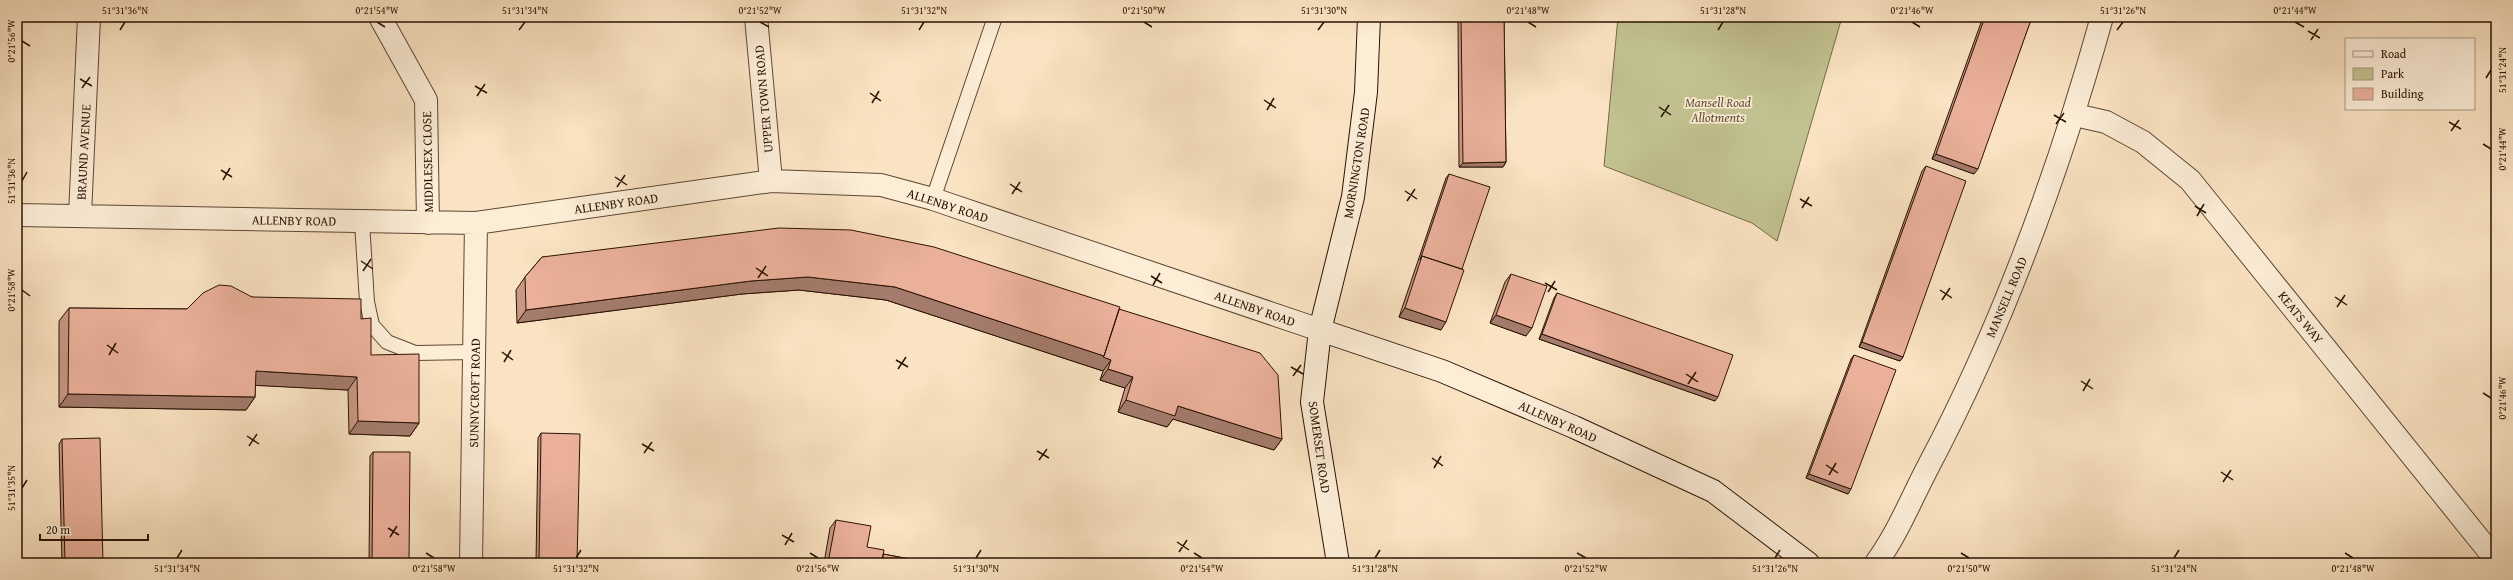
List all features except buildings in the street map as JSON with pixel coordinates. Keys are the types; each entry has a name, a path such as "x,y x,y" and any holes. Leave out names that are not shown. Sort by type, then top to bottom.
{"street":[{"name":"BRAUND AVENUE","path":"80,215 89,17"},
{"name":"MIDDLESEX CLOSE","path":"380,17 426,100 428,223"},
{"name":"UPPER TOWN ROAD","path":"756,17 770,180"},
{"name":"MORNINGTON ROAD","path":"1320,330 1353,197 1366,92 1369,17"},
{"name":"MANSELL ROAD","path":"1876,563 1960,406 2022,259 2075,115 2102,17"},
{"name":"KEATS WAY","path":"2075,115 2106,122 2143,142 2190,180 2496,560"},
{"name":"ALLENBY ROAD","path":"17,215 476,223 770,180 881,185 933,199 1442,371 1574,427 1713,491 1808,563"},
{"name":"SUNNYCROFT ROAD","path":"471,563 476,223"},
{"name":"SOMERSET ROAD","path":"1320,330 1312,402 1338,563"}],"lane":[{"path":"933,199 995,17"},
{"path":"362,222 366,302 372,325 387,342 415,353 474,352"}],"green space":[{"name":"Mansell Road Allotments","path":"1618,17 1842,17 1777,241 1752,223 1604,166"}]}
